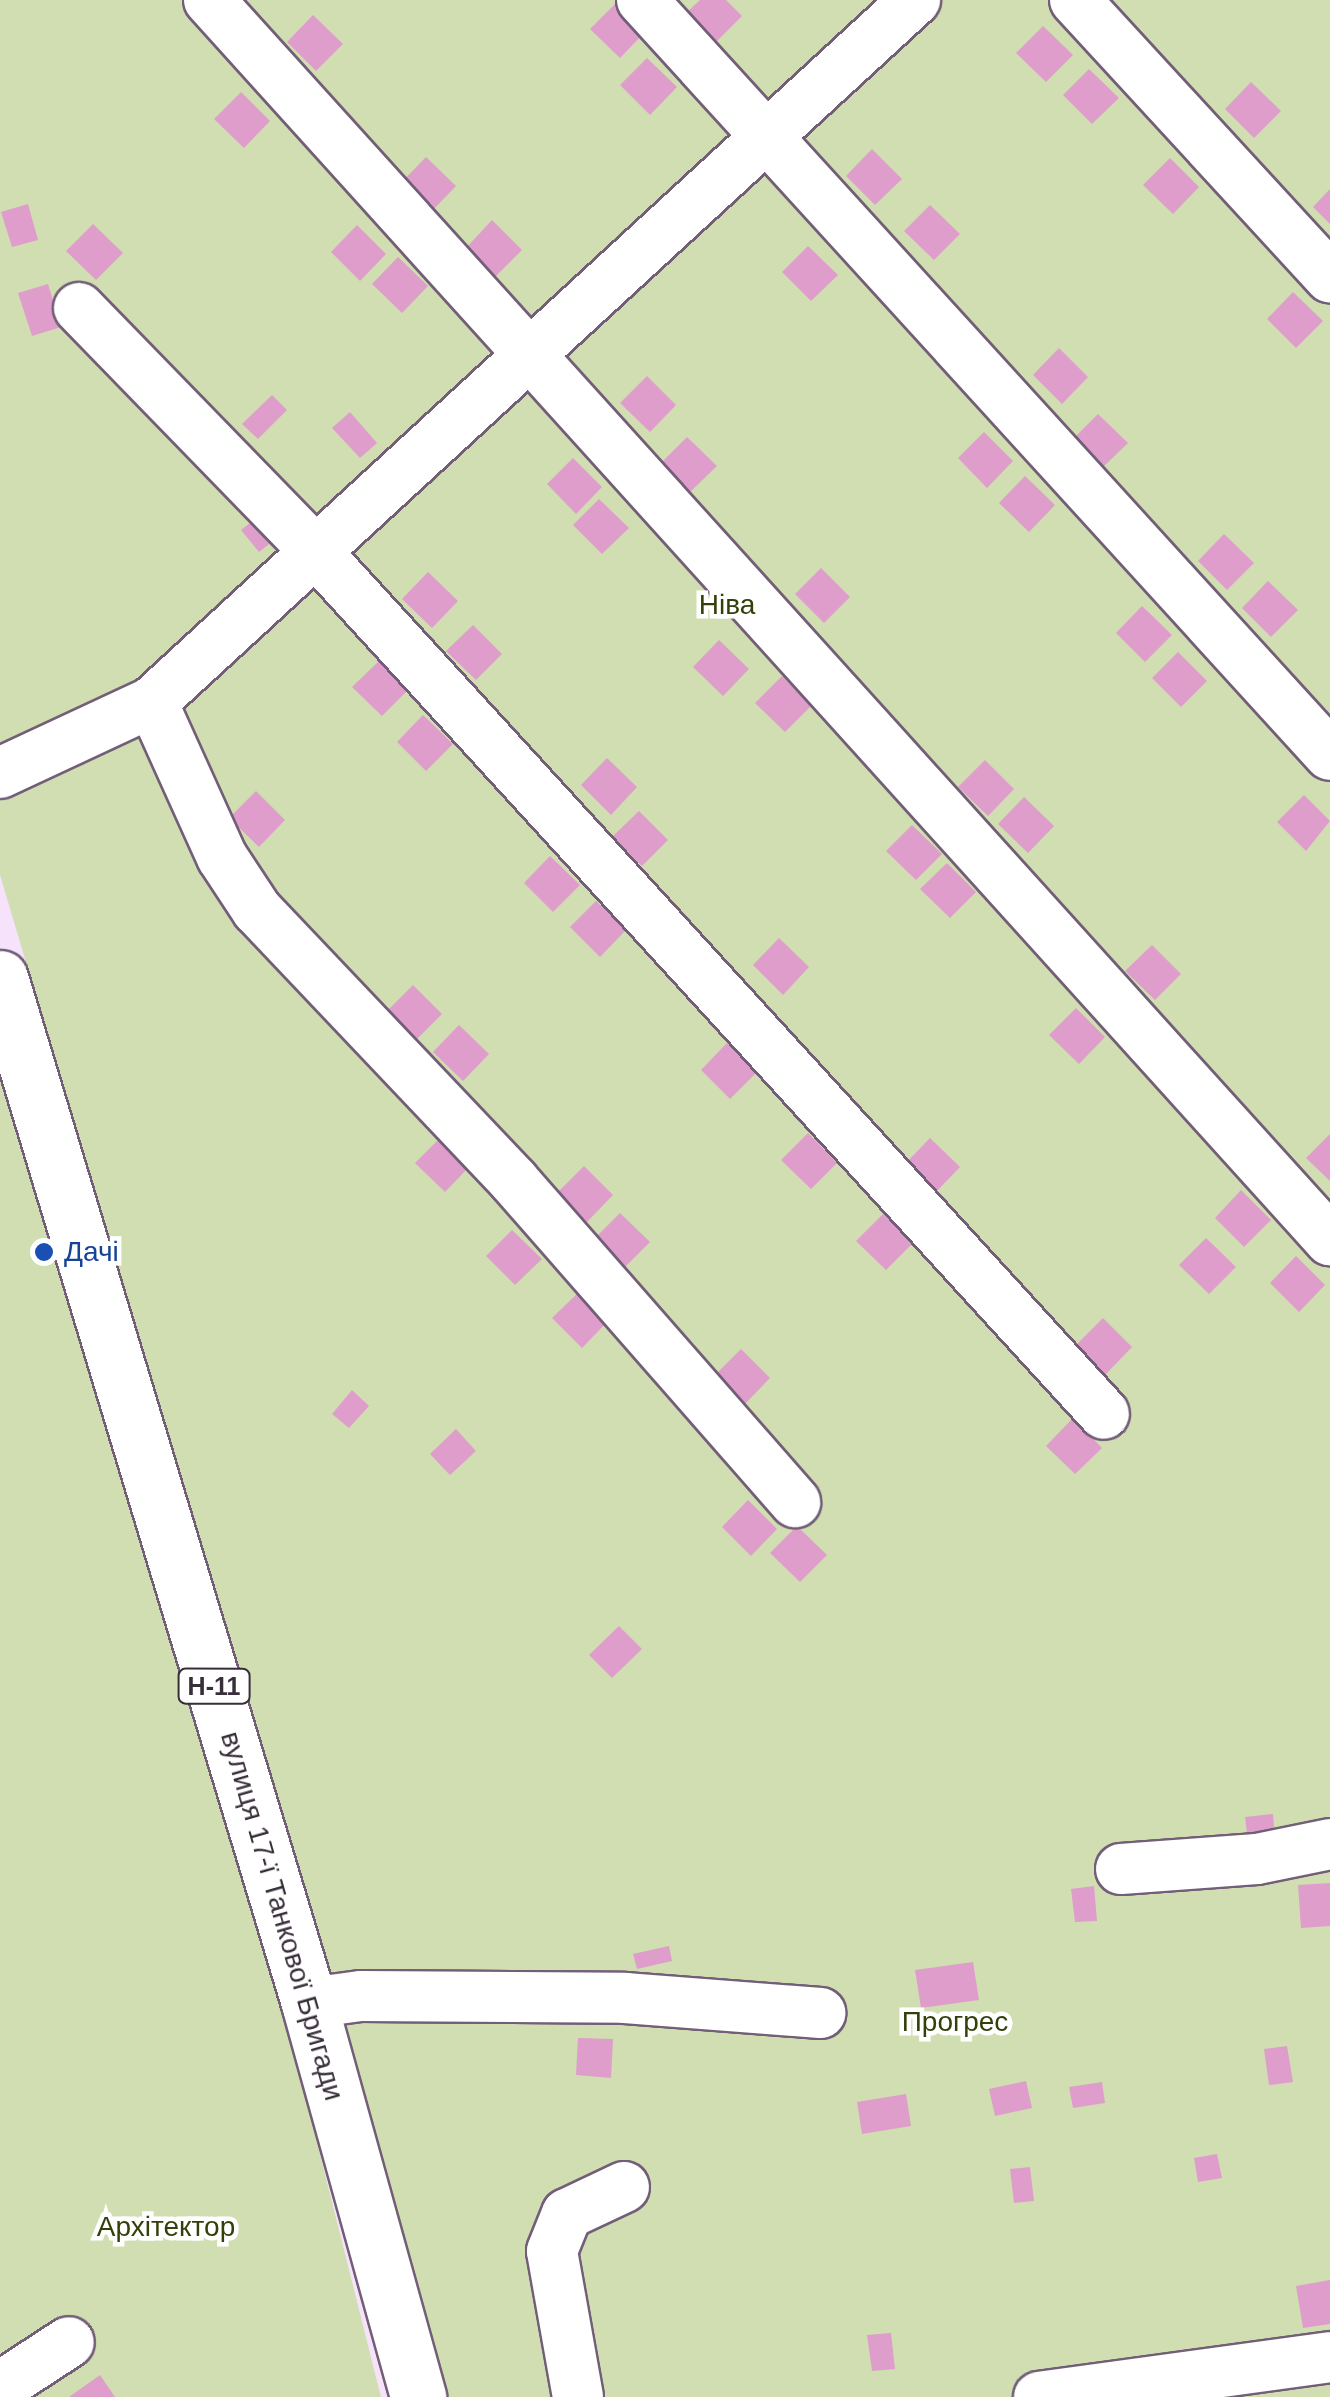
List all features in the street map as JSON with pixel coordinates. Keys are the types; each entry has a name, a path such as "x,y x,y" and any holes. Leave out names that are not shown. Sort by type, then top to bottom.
{"main road":[{"name":"вулиця 17-ї Танкової Бригади","path":"0,978 13,1070 309,2003 418,2397"}],"lane":[{"path":"210,0 1330,1240"},
{"path":"642,0 1330,755"},
{"path":"0,772 152,702 915,0"},
{"path":"1075,0 1330,277"},
{"path":"79,308 315,551 1104,1414"},
{"path":"152,702 222,857 256,910 514,1182 796,1502"},
{"path":"1121,1870 1257,1859 1330,1844"},
{"path":"309,2003 361,1996 625,1998 820,2014"},
{"path":"578,2397 552,2251 568,2214 624,2187"},
{"path":"0,2387 70,2342"},
{"path":"1070,2395 1330,2356"}],"green space":[{"name":"Ніва","path":"0,0 1330,0 1330,2397 444,2397 314,1930 0,875"},
{"name":"Архітектор","path":"0,1066 284,2011 381,2397 0,2397"}],"building":[{"path":"700,0 726,0 742,16 716,42 686,13"},
{"path":"617,2 646,31 620,58 590,29"},
{"path":"313,15 343,44 316,71 287,42"},
{"path":"1043,26 1073,55 1046,82 1016,53"},
{"path":"647,58 677,87 650,115 620,85"},
{"path":"1089,69 1119,98 1092,124 1063,95"},
{"path":"1251,82 1281,111 1254,138 1225,109"},
{"path":"241,92 270,121 244,148 214,119"},
{"path":"872,149 902,179 875,205 846,176"},
{"path":"426,157 456,186 430,213 400,184"},
{"path":"1170,158 1199,187 1173,214 1143,185"},
{"path":"1330,189 1330,224 1313,207"},
{"path":"28,204 38,240 12,247 1,212"},
{"path":"930,205 960,234 934,260 904,231"},
{"path":"492,220 522,250 495,277 466,248"},
{"path":"93,224 123,253 96,280 66,251"},
{"path":"357,225 386,254 360,281 331,252"},
{"path":"808,246 838,275 811,301 782,272"},
{"path":"398,257 428,286 402,313 372,284"},
{"path":"48,284 61,327 32,336 18,293"},
{"path":"1293,292 1323,321 1296,348 1267,319"},
{"path":"1059,348 1088,377 1062,404 1033,375"},
{"path":"647,376 676,405 650,432 620,403"},
{"path":"272,395 287,410 258,439 242,424"},
{"path":"350,412 377,443 360,458 332,428"},
{"path":"1098,414 1128,443 1101,469 1072,440"},
{"path":"984,432 1013,461 987,488 958,458"},
{"path":"687,437 717,466 690,492 661,463"},
{"path":"573,458 602,487 576,514 547,484"},
{"path":"1025,476 1055,505 1029,532 999,503"},
{"path":"599,499 629,528 602,554 573,525"},
{"path":"255,519 273,541 259,552 241,530"},
{"path":"1224,534 1254,563 1227,590 1198,561"},
{"path":"821,568 850,597 824,623 795,594"},
{"path":"428,572 458,601 432,628 402,599"},
{"path":"1268,581 1298,610 1271,637 1242,608"},
{"path":"1142,606 1172,635 1145,662 1116,633"},
{"path":"473,625 502,654 476,680 446,651"},
{"path":"719,640 749,669 723,696 693,667"},
{"path":"1178,652 1207,681 1181,707 1152,678"},
{"path":"379,661 408,690 382,716 352,687"},
{"path":"782,676 812,705 785,732 755,703"},
{"path":"423,715 453,744 426,771 397,742"},
{"path":"607,758 637,787 611,815 581,785"},
{"path":"985,760 1014,789 988,816 958,787"},
{"path":"256,791 285,820 259,847 229,818"},
{"path":"1304,795 1330,821 1306,851 1277,822"},
{"path":"1024,797 1054,826 1028,853 998,824"},
{"path":"639,811 668,840 642,866 612,837"},
{"path":"912,825 942,854 916,880 886,851"},
{"path":"550,856 580,885 553,912 524,883"},
{"path":"947,863 976,892 950,918 920,889"},
{"path":"596,901 626,930 600,957 570,927"},
{"path":"779,938 809,967 783,995 753,965"},
{"path":"1152,945 1181,974 1155,1000 1125,971"},
{"path":"413,985 442,1014 415,1041 386,1012"},
{"path":"1076,1008 1105,1037 1079,1064 1049,1035"},
{"path":"459,1025 489,1054 463,1081 433,1052"},
{"path":"727,1043 757,1072 730,1099 701,1070"},
{"path":"808,1133 837,1163 811,1189 781,1160"},
{"path":"1330,1134 1330,1181 1306,1158"},
{"path":"442,1136 471,1165 445,1192 415,1163"},
{"path":"930,1138 960,1167 934,1194 904,1165"},
{"path":"584,1166 613,1195 587,1222 557,1193"},
{"path":"1241,1190 1271,1220 1244,1247 1215,1218"},
{"path":"620,1213 650,1242 624,1268 594,1239"},
{"path":"883,1214 913,1243 886,1270 856,1241"},
{"path":"512,1230 542,1259 515,1285 486,1256"},
{"path":"1206,1238 1236,1267 1209,1294 1179,1265"},
{"path":"1296,1256 1325,1285 1299,1312 1270,1283"},
{"path":"579,1292 608,1321 582,1348 552,1318"},
{"path":"1103,1318 1132,1347 1105,1375 1076,1345"},
{"path":"741,1349 770,1378 744,1405 714,1376"},
{"path":"352,1390 369,1406 349,1428 332,1414"},
{"path":"1073,1418 1102,1448 1075,1474 1046,1446"},
{"path":"456,1429 476,1451 450,1475 430,1454"},
{"path":"748,1500 777,1529 751,1556 722,1527"},
{"path":"797,1526 827,1555 800,1582 770,1553"},
{"path":"619,1626 642,1649 612,1678 589,1655"},
{"path":"1273,1814 1275,1839 1248,1841 1245,1817"},
{"path":"1330,1883 1330,1926 1301,1928 1298,1885"},
{"path":"1094,1886 1097,1921 1075,1922 1071,1889"},
{"path":"669,1946 672,1961 637,1969 633,1954"},
{"path":"973,1962 979,2000 921,2008 915,1970"},
{"path":"578,2038 613,2039 611,2078 576,2075"},
{"path":"1287,2046 1293,2082 1269,2085 1264,2049"},
{"path":"1026,2081 1032,2108 995,2116 989,2089"},
{"path":"1102,2082 1105,2103 1073,2108 1069,2087"},
{"path":"906,2094 911,2126 862,2134 857,2102"},
{"path":"1217,2154 1222,2178 1198,2182 1194,2158"},
{"path":"1030,2167 1034,2201 1014,2203 1010,2169"},
{"path":"1330,2280 1330,2324 1303,2328 1296,2286"},
{"path":"891,2333 895,2369 872,2371 867,2335"},
{"path":"100,2375 115,2397 69,2397"}],"place":[{"name":"Дачі","path":"44,1252"}],"park label":[{"name":"Прогрес","path":"955,2022"}]}
